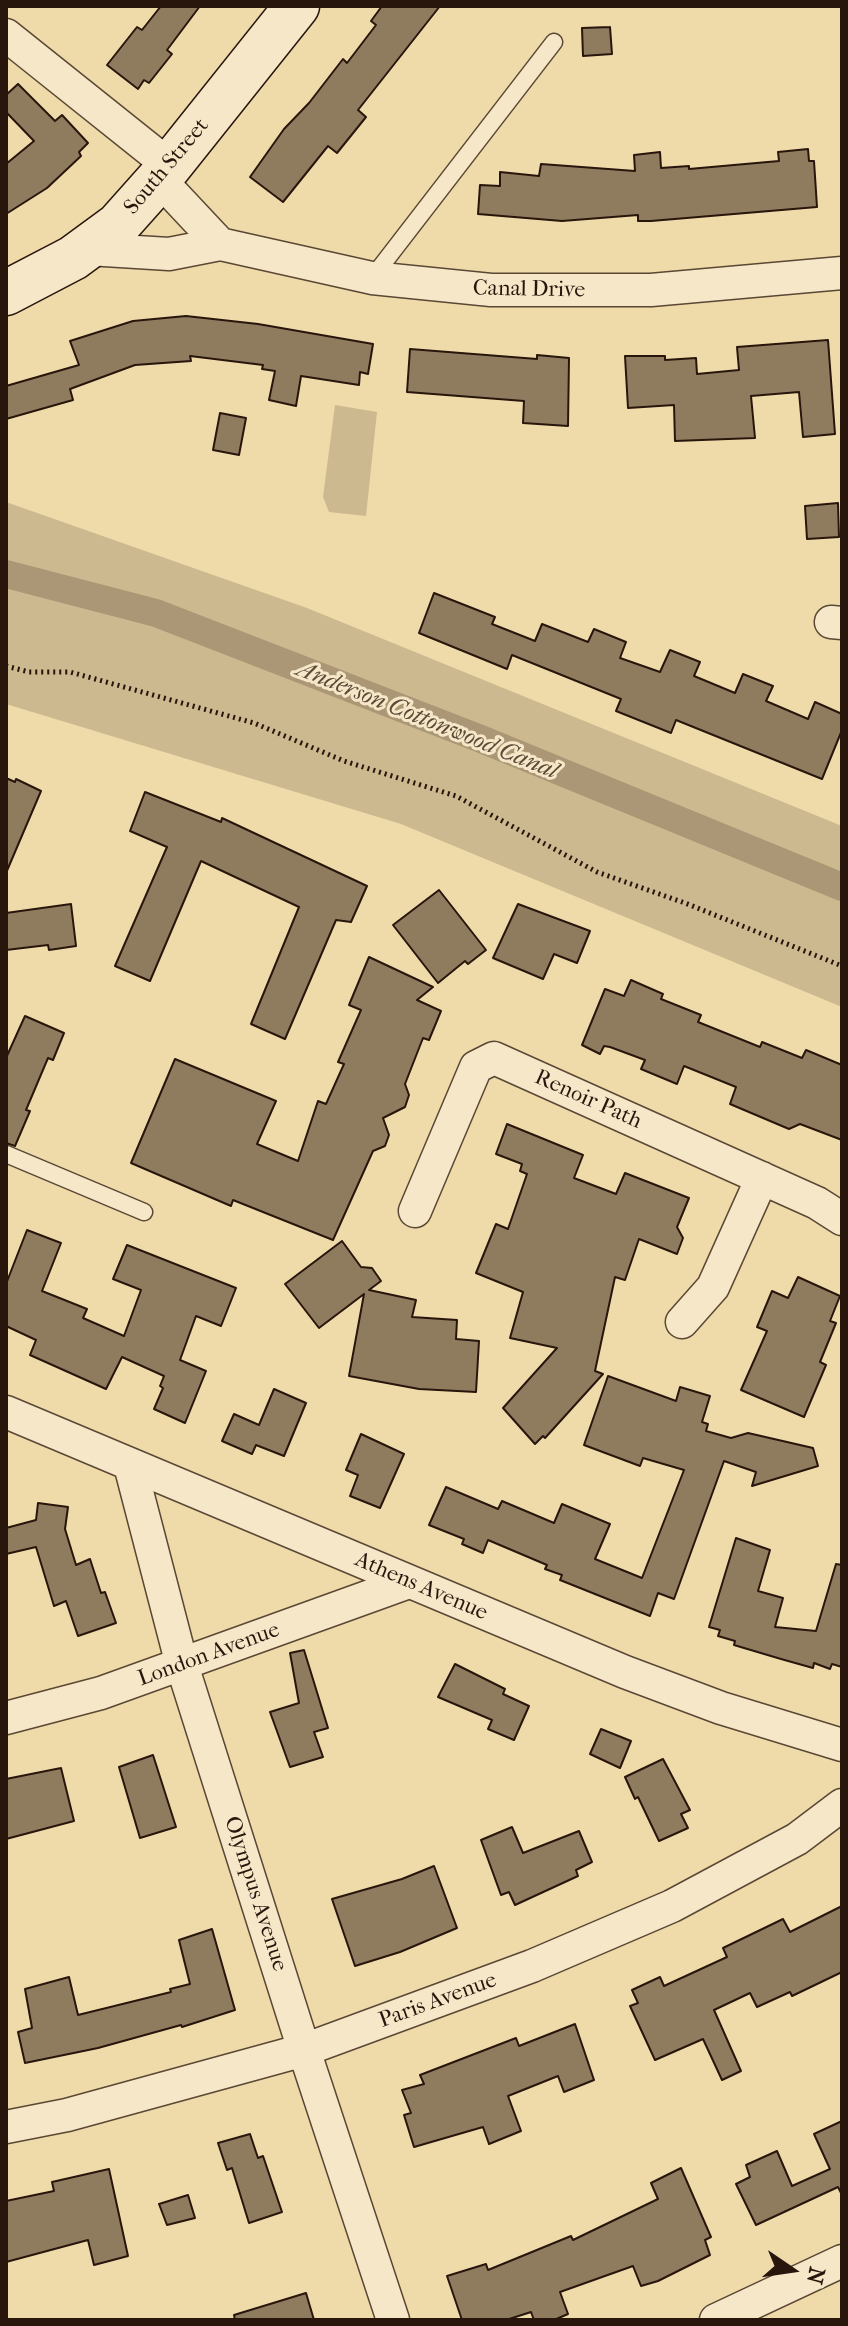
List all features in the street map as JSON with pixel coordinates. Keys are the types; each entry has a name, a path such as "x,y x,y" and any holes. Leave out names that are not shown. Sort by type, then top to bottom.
{"street":[{"name":"South Street","path":"6,293 51,272 88,249 118,225 165,172 297,6"},
{"path":"6,35 165,172 220,244"},
{"name":"Canal Drive","path":"88,249 169,254 220,244 372,278 491,290 651,290 842,273"},
{"name":"Renoir Path","path":"415,1211 476,1067 494,1058 817,1203 842,1219"},
{"path":"682,1322 713,1287 762,1178"},
{"name":"Athens Avenue","path":"6,1412 638,1678 721,1708 842,1745"},
{"name":"Olympus Avenue","path":"130,1465 182,1665 393,2320"},
{"name":"London Avenue","path":"6,1718 101,1693 409,1582"},
{"name":"Paris Avenue","path":"6,2127 67,2115 304,2050 532,1966 672,1906 797,1839 842,1805"},
{"path":"716,2320 842,2261"}],"lane":[{"path":"372,278 554,42"},
{"path":"6,1154 144,1212"}],"path":[{"path":"6,666 29,672 70,672 254,723 344,761 456,796 597,872 685,903 842,966"}],"shaded area":[{"path":"335,405 377,412 366,516 329,512 323,497"},
{"path":"6,502 307,608 842,826 842,1007 401,824 6,704"}],"building":[{"path":"161,6 200,6 167,50 172,54 149,83 144,80 138,89 107,65 137,27 142,30"},
{"path":"382,6 440,6 358,110 366,117 337,153 328,146 283,202 250,177 284,129 343,59 347,63 376,25 371,21"},
{"path":"610,27 612,54 583,56 582,28"},
{"path":"18,84 55,121 62,115 88,143 79,152 81,156 47,188 6,214 6,164 34,141 6,112 6,95"},
{"path":"808,149 809,161 814,161 817,207 651,221 638,221 638,215 562,221 478,214 480,185 500,186 500,172 539,176 541,164 635,171 634,155 660,152 661,168 689,166 689,169 779,161 778,152"},
{"path":"186,316 258,324 373,344 368,374 360,372 359,385 301,376 296,406 269,400 275,371 262,369 263,365 190,356 191,361 135,365 70,389 73,400 6,419 6,386 79,365 70,341 133,321"},
{"path":"828,340 835,434 803,437 799,392 751,396 755,438 675,441 674,405 628,408 625,356 665,356 665,360 696,358 697,374 739,370 737,347"},
{"path":"410,349 537,359 537,355 569,358 568,426 523,423 524,401 407,392"},
{"path":"220,413 246,418 239,455 213,450"},
{"path":"838,503 839,537 807,539 805,506"},
{"path":"434,593 495,617 492,624 535,641 542,624 588,642 594,629 626,642 620,658 660,672 670,650 700,662 694,676 735,693 743,674 773,686 766,701 808,719 815,702 842,714 842,730 822,779 676,720 671,733 616,711 621,699 512,655 507,669 419,633"},
{"path":"6,778 15,782 16,779 41,791 6,873"},
{"path":"145,792 221,822 222,818 367,886 351,922 336,920 285,1039 251,1024 299,907 201,861 150,981 115,966 167,847 130,831"},
{"path":"439,890 486,950 468,964 465,961 438,983 393,925"},
{"path":"71,904 76,946 49,950 48,945 6,950 6,913"},
{"path":"518,904 590,931 577,963 554,954 543,979 493,958"},
{"path":"369,957 433,987 417,1000 441,1011 429,1040 423,1038 405,1084 409,1095 405,1107 383,1118 389,1135 385,1146 373,1151 333,1240 233,1200 231,1206 131,1163 175,1059 276,1101 257,1144 298,1161 318,1101 326,1104 344,1064 338,1062 361,1010 349,1005"},
{"path":"631,980 663,994 661,999 701,1015 698,1022 760,1047 762,1042 802,1058 806,1050 842,1065 842,1140 800,1124 789,1129 730,1104 736,1087 684,1066 677,1084 641,1069 645,1060 604,1046 600,1054 582,1045 605,989 624,996"},
{"path":"25,1016 64,1033 53,1060 48,1058 15,1146 6,1143 6,1058"},
{"path":"507,1124 583,1155 574,1178 616,1194 625,1173 689,1198 677,1227 683,1238 677,1254 639,1239 625,1280 615,1277 595,1371 603,1374 545,1438 543,1436 535,1444 503,1408 557,1348 510,1338 523,1292 476,1273 496,1224 508,1229 527,1174 520,1171 522,1164 496,1154"},
{"path":"27,1230 61,1243 42,1291 87,1309 83,1318 124,1336 141,1290 113,1279 127,1245 236,1288 221,1326 196,1316 180,1360 206,1371 185,1423 154,1409 163,1388 160,1386 164,1376 122,1357 106,1389 30,1355 36,1340 6,1326 6,1284"},
{"path":"342,1241 361,1267 372,1268 381,1281 369,1290 416,1300 412,1317 457,1320 456,1339 479,1341 476,1392 419,1389 349,1376 364,1294 319,1328 285,1284"},
{"path":"798,1277 840,1296 830,1321 836,1323 820,1362 826,1365 804,1417 741,1390 767,1331 757,1327 772,1291 788,1298"},
{"path":"608,1376 676,1401 680,1387 710,1396 702,1422 708,1424 706,1431 731,1438 748,1433 813,1448 818,1466 752,1486 756,1472 724,1461 674,1599 658,1593 650,1616 560,1580 562,1575 545,1569 547,1565 488,1540 483,1553 462,1544 464,1539 429,1525 446,1487 498,1509 502,1501 554,1523 562,1504 610,1524 595,1559 642,1578 684,1470 643,1458 640,1466 584,1445"},
{"path":"274,1389 306,1403 284,1456 256,1445 252,1454 222,1441 234,1414 259,1425"},
{"path":"361,1434 404,1454 380,1508 350,1496 358,1475 346,1470"},
{"path":"38,1503 68,1507 65,1529 76,1565 90,1559 101,1593 105,1592 116,1623 78,1636 66,1601 54,1606 36,1547 6,1554 6,1528 36,1520"},
{"path":"736,1538 770,1550 758,1591 783,1598 775,1627 816,1631 836,1564 842,1565 842,1667 832,1664 830,1669 814,1663 813,1668 734,1645 735,1641 718,1636 720,1630 709,1627"},
{"path":"304,1650 328,1728 314,1732 323,1757 290,1767 270,1712 299,1703 290,1653"},
{"path":"455,1664 505,1689 503,1694 529,1706 514,1740 488,1729 492,1720 438,1697"},
{"path":"601,1729 631,1741 620,1768 590,1754"},
{"path":"153,1755 176,1827 140,1838 119,1767"},
{"path":"663,1759 690,1810 681,1814 688,1828 659,1841 625,1777"},
{"path":"61,1768 74,1821 6,1839 6,1779"},
{"path":"512,1827 523,1853 579,1831 592,1862 576,1870 578,1876 515,1905 509,1892 501,1895 481,1840"},
{"path":"434,1866 457,1928 400,1952 355,1966 332,1899 402,1879"},
{"path":"842,1906 842,1972 792,1996 790,1992 757,2007 750,1993 714,2010 741,2071 722,2080 703,2039 655,2060 630,2006 638,2003 632,1990 660,1977 664,1986 727,1957 723,1948 783,1919 790,1932"},
{"path":"212,1929 235,2010 182,2027 25,2063 18,2032 32,2028 25,1989 69,1977 78,2015 171,1992 170,1989 190,1984 179,1940"},
{"path":"575,2024 594,2080 564,2092 558,2076 508,2096 521,2131 489,2144 483,2127 414,2147 404,2115 411,2113 402,2090 424,2084 420,2075 516,2038 519,2046"},
{"path":"842,2121 842,2195 838,2187 756,2225 736,2184 750,2177 746,2165 777,2151 792,2186 830,2169 814,2134"},
{"path":"250,2134 258,2158 263,2156 282,2212 249,2223 232,2168 227,2170 218,2143"},
{"path":"681,2168 711,2237 705,2240 710,2255 658,2281 641,2286 633,2266 560,2292 568,2314 554,2320 534,2320 531,2312 506,2320 462,2320 447,2276 486,2264 488,2270 571,2236 573,2240 658,2199 651,2183"},
{"path":"109,2169 128,2256 94,2265 88,2240 6,2262 6,2201 54,2191 52,2182"},
{"path":"188,2195 195,2218 167,2225 159,2204"},
{"path":"306,2293 314,2320 235,2320 234,2315"}],"waterway":[{"name":"Anderson Cottonwood Canal","path":"6,574 156,613 481,739 842,887"}]}
